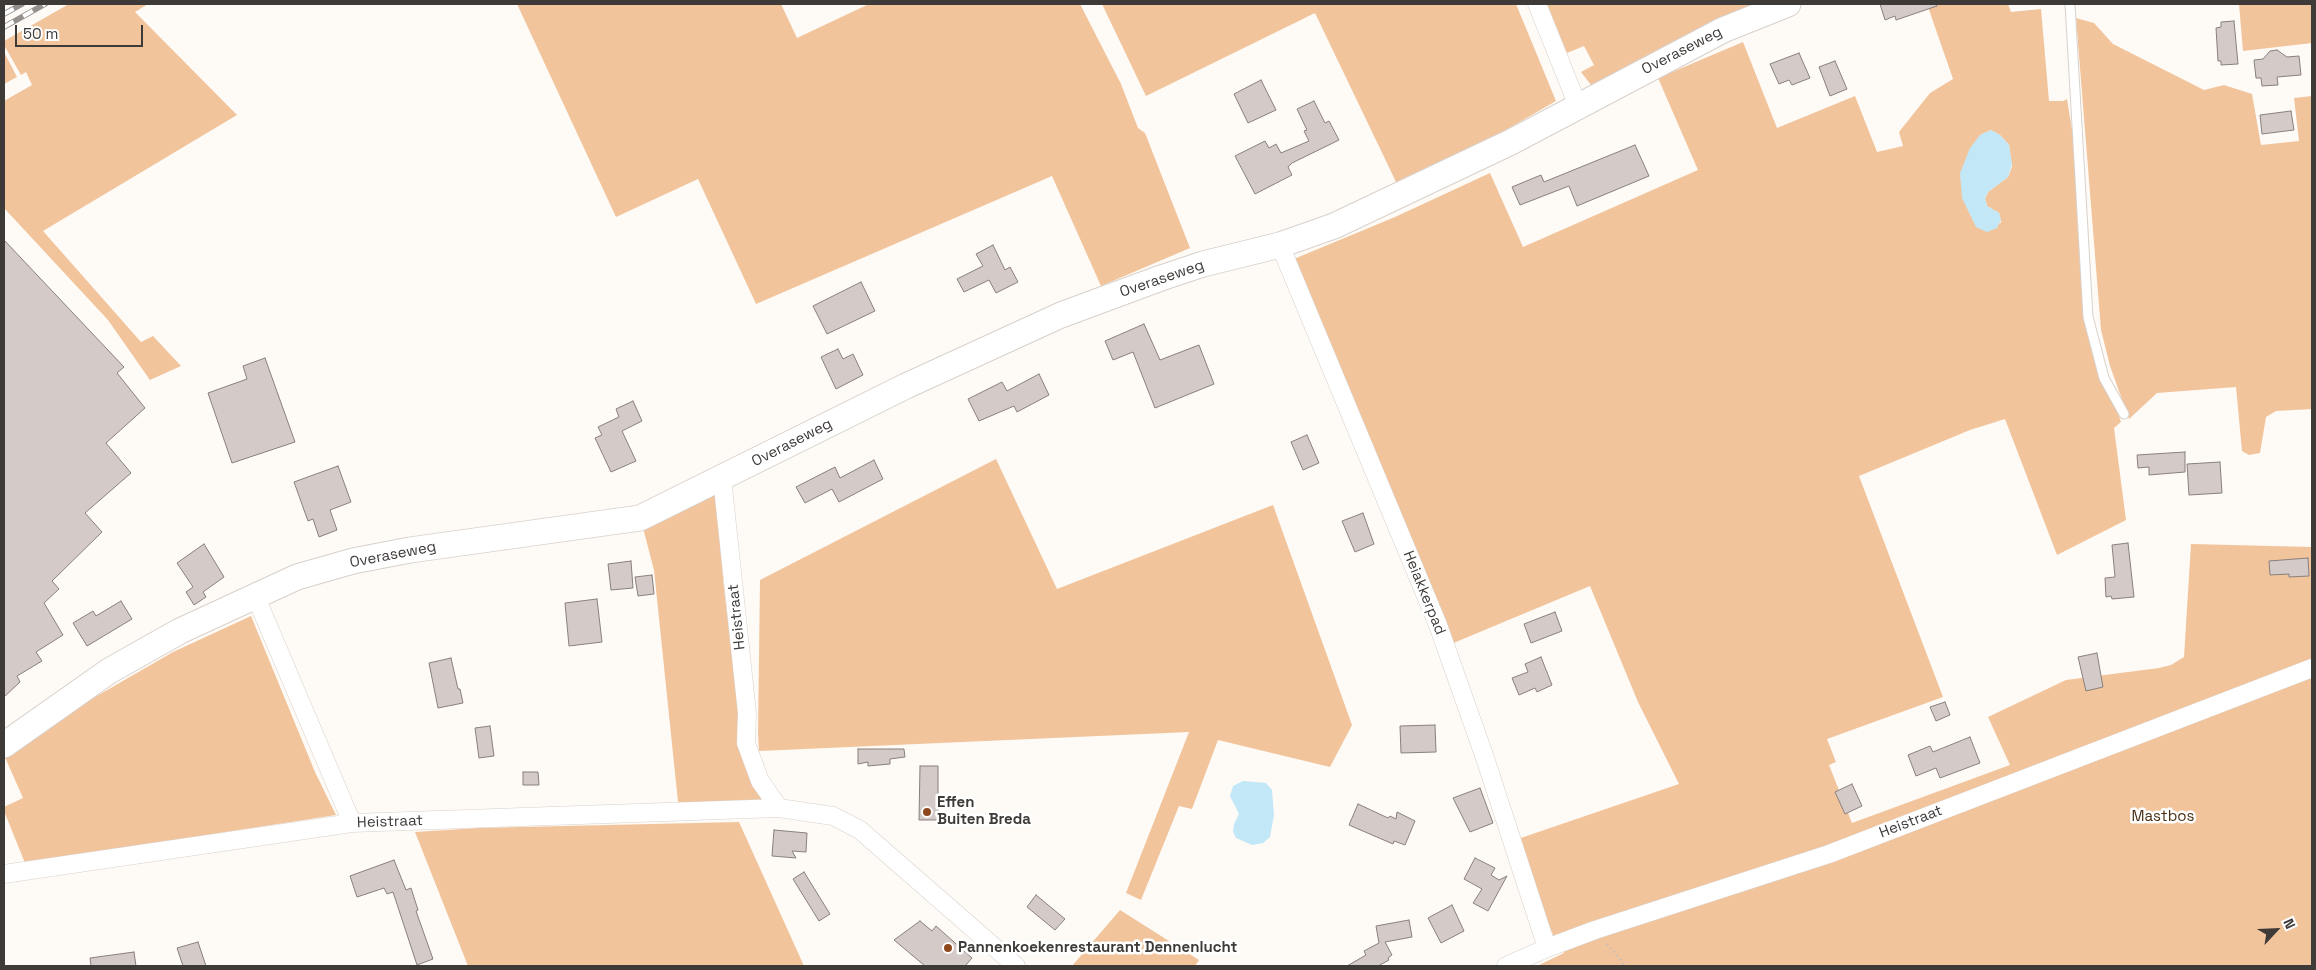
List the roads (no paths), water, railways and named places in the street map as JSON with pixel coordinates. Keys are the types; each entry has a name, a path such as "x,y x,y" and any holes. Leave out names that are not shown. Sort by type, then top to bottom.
{"street":[{"path":"1537,4 1578,106"},
{"name":"Overaseweg","path":"4,745 109,671 180,631 297,577 381,555 640,518 914,382 1061,315 1203,264 1280,245 1334,226 1511,142 1715,34 1788,4"},
{"name":"Heiakkerpad","path":"1280,245 1438,625 1485,758 1547,948"},
{"name":"Heistraat","path":"722,478 747,713 746,743 760,781 779,808"},
{"path":"255,595 352,823"},
{"name":"Heistraat","path":"1506,966 1595,930 1828,854 2312,668"},
{"name":"Heistraat","path":"4,874 352,823 779,808 833,816 860,830 1016,966"}],"lane":[{"path":"2070,4 2088,317 2104,378 2124,414"}],"water":[{"path":"1991,130 2000,135 2009,145 2012,164 2008,177 1988,192 1985,198 1987,206 1999,213 2001,219 1997,228 1987,232 1976,227 1962,198 1960,173 1970,148 1980,135"},
{"path":"1243,781 1266,783 1272,790 1274,815 1270,837 1263,843 1252,845 1236,838 1233,832 1234,824 1239,814 1230,796 1233,786"}],"railway":[{"path":"4,14 22,4"},
{"path":"4,27 45,4"}],"place":[{"name":"Effen Buiten Breda","path":"927,812"},
{"name":"Pannenkoekenrestaurant Dennenlucht","path":"948,948"}],"park label":[{"name":"Mastbos","path":"2163,817"}]}
